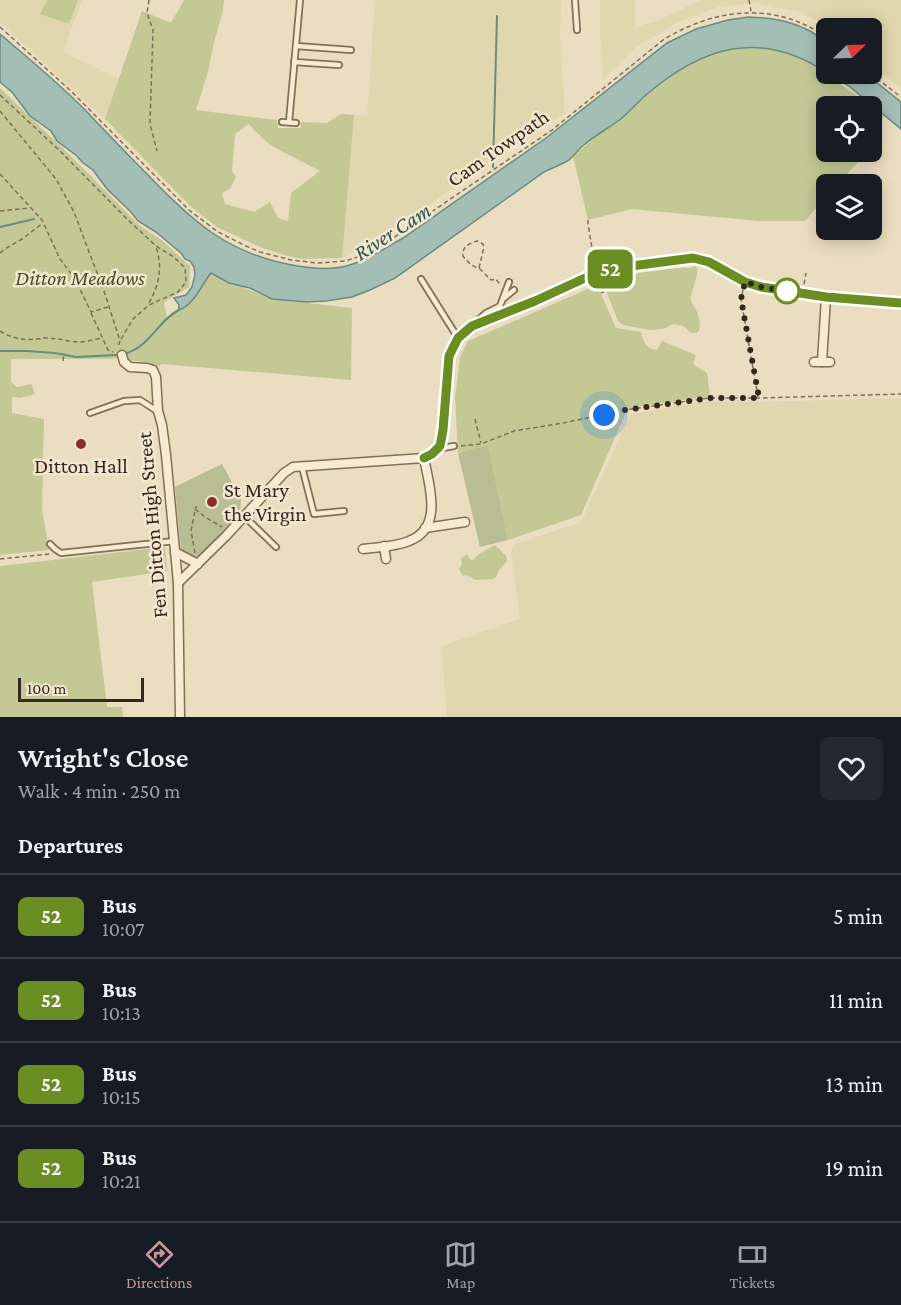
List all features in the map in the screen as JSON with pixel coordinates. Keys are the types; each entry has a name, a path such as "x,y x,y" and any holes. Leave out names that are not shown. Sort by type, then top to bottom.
{"street":[{"path":"178,583 226,536 284,473 293,467 424,458 432,454 440,446 449,356 458,338 472,326 596,273 608,269 693,258 709,262 745,282 761,287 826,297 901,303"},
{"path":"822,362 826,297"},
{"name":"Fen Ditton High Street","path":"122,355 124,362 130,367 153,370 156,377 158,411 166,455 176,552 180,717"},
{"path":"363,549 410,541 420,535 425,528 433,511 424,458"},
{"path":"425,528 465,522"},
{"path":"384,546 386,559"},
{"path":"176,552 196,563"}],"lane":[{"path":"289,122 300,0"},
{"path":"574,0 577,30"},
{"path":"296,46 351,50"},
{"path":"294,63 339,65"},
{"path":"282,122 296,123"},
{"path":"421,279 458,338"},
{"path":"472,326 486,313 500,306 509,282"},
{"path":"503,299 514,290"},
{"path":"90,413 124,401 140,400 158,411"},
{"path":"440,446 454,446"},
{"path":"302,466 314,514 344,511"},
{"path":"244,516 276,547"},
{"path":"50,544 62,553 175,541"}],"path":[{"path":"149,0 147,13 153,30 150,124 157,151"},
{"path":"749,0 752,12"},
{"name":"Cam Towpath","path":"0,27 71,91 189,210 218,232 260,252 291,260 318,263 345,261 362,256 402,232 552,130 672,35 695,24 719,17 762,12 783,16 816,30"},
{"path":"882,82 901,97"},
{"path":"0,95 60,151 126,218 156,246 174,257 185,268 186,282 178,292 148,304"},
{"path":"0,111 56,179 74,212 120,341"},
{"path":"0,174 44,223 60,259 75,279 108,350 117,353 120,341 133,319 148,304 156,289 160,273 160,258 156,246"},
{"path":"0,211 30,207"},
{"path":"588,219 596,273"},
{"path":"0,253 44,223"},
{"path":"479,268 484,247 477,241 466,246 462,252 463,256 468,263 483,270 491,280 496,279 505,290"},
{"path":"601,293 625,280 622,267"},
{"path":"803,293 806,273"},
{"path":"745,282 741,299 759,398"},
{"path":"91,312 108,306"},
{"path":"0,331 10,337 35,340 45,337 77,342 87,342 96,338 104,339"},
{"path":"63,361 64,353"},
{"path":"454,446 481,444 514,431 625,410 710,398 901,394"},
{"path":"475,419 481,444"},
{"path":"196,563 191,531 196,508 205,517 226,527"},
{"path":"0,560 62,553"}],"shaded area":[{"path":"0,0 82,0 63,52 119,79 105,119 0,22"},
{"path":"375,0 561,0 560,36 565,113 481,168 411,218 342,258 354,115 367,116"},
{"path":"600,0 635,0 635,27 657,21 701,0 901,0 901,89 882,73 882,18 816,18 816,21 800,12 756,3 718,7 679,22 637,46 603,80"},
{"path":"901,398 901,717 447,717 441,646 520,619 511,553 514,544 582,520 630,415 707,401"}],"green space":[{"path":"47,0 78,0 69,24 40,14"},
{"path":"184,0 224,0 208,72 196,110 277,120 278,128 301,128 301,122 327,123 341,114 354,115 342,258 303,259 288,256 262,248 217,227 191,207 105,119 142,11 171,23","holes":["249,124 270,145 320,171 291,193 288,221 278,218 270,202 254,212 225,204 222,193 230,189 236,177 232,171 235,134"]},
{"path":"781,47 816,65 816,84 840,84 857,96 816,96 816,162 858,162 847,174 816,174 816,208 805,221 759,221 632,209 588,220 573,156 646,95 686,66 711,54 737,48"},
{"name":"Ditton Meadows","path":"0,88 139,225 164,242 190,266 189,287 164,302 167,319 210,274 272,299 352,308 351,380 162,364 153,370 145,362 123,359 125,357 11,359 11,382 17,387 31,384 35,394 20,398 12,397 12,413 44,419 42,509 49,550 0,555"},
{"path":"696,265 697,275 690,299 699,318 699,331 691,333 683,326 674,324 663,329 650,330 623,325 618,321 605,285 615,279 639,273 690,268"},
{"path":"597,285 616,328 641,332 650,348 657,350 662,341 696,355 693,364 707,373 710,396 628,408 581,515 508,540 488,447 458,453 455,398 460,357 468,341"},
{"path":"488,446 508,540 480,547 458,453"},
{"path":"222,464 241,499 240,516 200,555 190,556 181,551 175,487"},
{"path":"495,545 506,556 507,561 496,577 475,580 467,575 463,576 459,569 462,565 461,559 467,554 473,560"},
{"path":"165,547 167,571 92,582 107,707 122,707 123,717 0,717 0,566"}],"water":[{"path":"748,17 769,19 809,30 816,35 816,67 778,51 755,47 733,49 711,55 689,65 667,78 569,160 544,172 395,278 352,297 326,301 272,299 250,288 229,283 211,273 189,304 179,310 179,305 174,298 186,295 192,287 195,275 190,261 156,232 138,221 107,189 93,170 57,141 51,131 30,116 12,92 0,82 0,34 67,92 164,192 212,233 269,260 304,267 336,268 366,259 403,238 546,138 667,43 696,29"},
{"path":"846,84 878,84 901,102 901,129 882,113 882,96 861,96"}],"waterway":[{"path":"493,167 497,16"},
{"path":"0,227 34,219"},
{"path":"123,354 140,346 165,320 179,310"},
{"path":"0,351 55,353 76,357 116,355"}],"bus line":[{"name":"52","path":"424,458 440,446 449,356 458,338 472,326 608,269 693,258 709,262 745,282 761,287 826,297 901,303"}],"place":[{"name":"Ditton Hall","path":"81,444"},
{"name":"St Mary the Virgin","path":"212,502"}],"route":[{"path":"604,415 710,398 759,398 741,299 745,282 787,291"}],"water label":[{"name":"River Cam","path":"392,231"}]}
